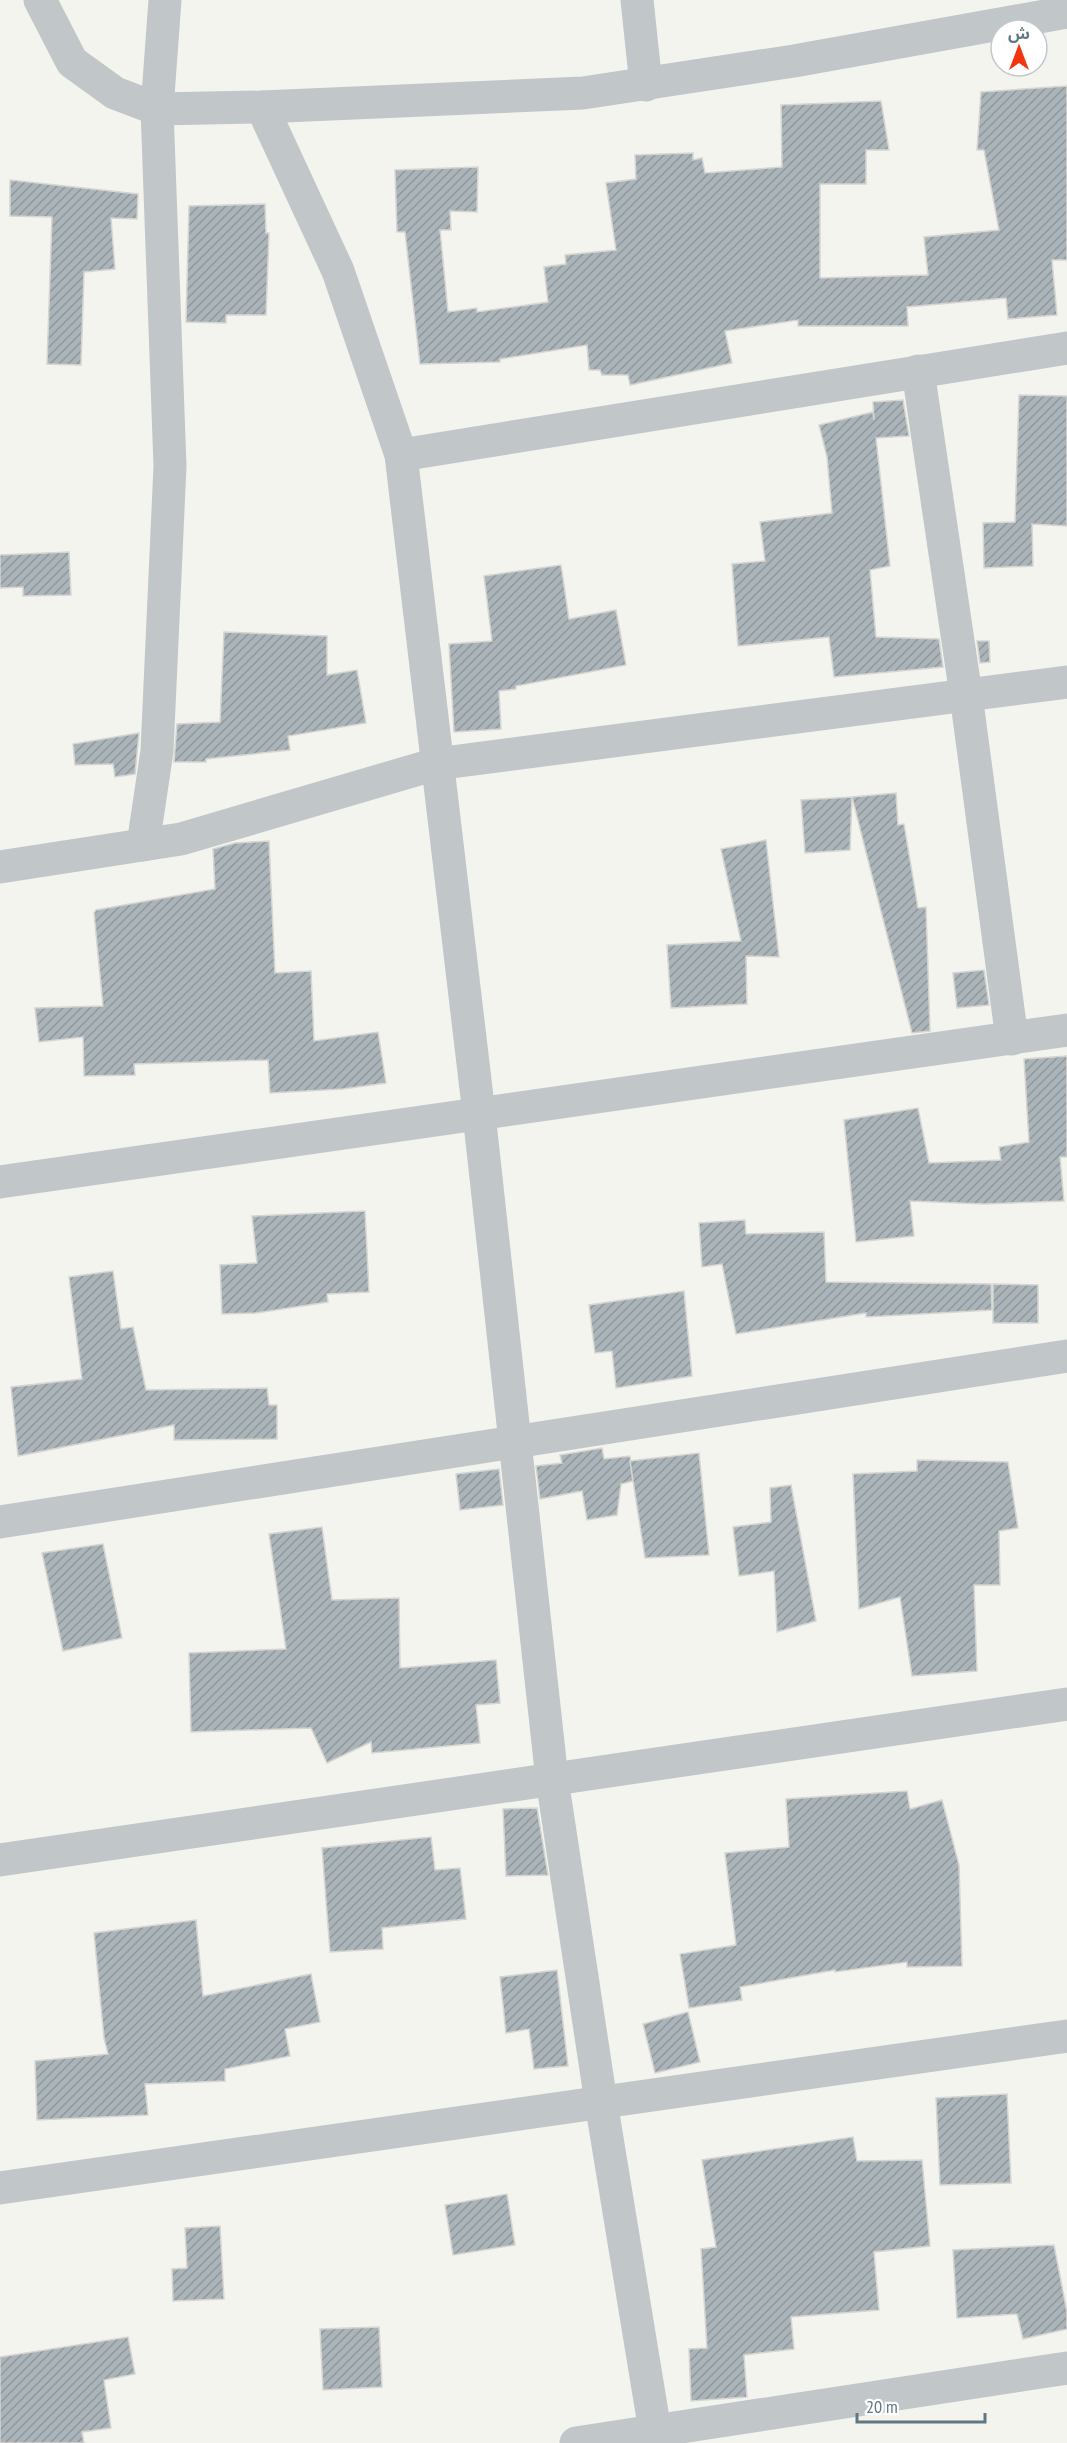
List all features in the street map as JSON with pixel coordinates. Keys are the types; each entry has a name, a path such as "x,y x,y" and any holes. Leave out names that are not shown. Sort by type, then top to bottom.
{"street":[{"path":"40,0 72,62 115,93 157,109 262,107 583,93 794,62 1067,12"},
{"path":"143,845 157,751 170,466 157,109 165,0"},
{"path":"638,0 646,85"},
{"path":"262,107 338,272 401,455 479,1114 552,1779 601,2102 656,2438"},
{"path":"401,455 1067,348"},
{"path":"918,371 966,695 1012,1039"},
{"path":"0,867 181,839 436,764 1067,682"},
{"path":"0,1182 1067,1030"},
{"path":"0,1522 514,1440 1067,1356"},
{"path":"0,1860 1067,1704"},
{"path":"0,2188 1067,2036"},
{"path":"576,2443 656,2438 1067,2368"}],"building":[{"path":"1067,86 1067,260 1052,260 1057,315 1008,319 1006,298 907,307 908,326 798,326 798,320 725,331 732,363 630,385 628,375 602,375 600,370 589,370 587,345 500,359 500,362 420,364 405,232 397,232 395,170 478,167 477,212 450,211 451,230 440,230 448,312 477,308 477,312 548,302 544,267 566,264 565,255 616,250 606,183 636,179 635,155 693,153 693,160 702,158 705,173 782,167 781,105 881,101 889,150 866,150 866,184 820,184 820,278 928,275 924,237 999,230 984,150 977,150 981,92"},
{"path":"10,180 138,194 137,219 111,218 115,269 84,272 81,365 47,364 52,217 10,216"},
{"path":"265,204 266,233 269,233 266,315 226,315 226,323 186,322 189,206"},
{"path":"1019,395 1067,396 1067,526 1032,524 1033,566 984,568 983,523 1015,522"},
{"path":"903,400 909,436 876,438 890,566 870,570 876,637 939,639 943,667 834,677 829,637 738,646 732,564 765,561 760,522 832,513 827,457 819,425 873,412 874,420 873,402"},
{"path":"69,552 71,595 23,596 23,587 0,588 0,555"},
{"path":"561,565 569,619 616,610 626,665 499,691 501,729 454,732 449,644 492,641 484,576"},
{"path":"224,632 327,636 327,675 357,670 366,723 288,736 290,750 206,759 206,762 174,762 177,724 220,722"},
{"path":"977,641 989,641 990,662 980,663"},
{"path":"139,733 135,774 115,777 113,764 75,765 73,744"},
{"path":"896,793 898,825 904,824 918,908 926,907 930,1031 912,1033 852,797"},
{"path":"852,797 850,850 805,853 801,800"},
{"path":"766,840 779,957 746,956 747,1004 671,1008 667,945 741,941 721,849"},
{"path":"269,841 275,973 311,971 314,1041 378,1032 386,1083 343,1089 270,1093 268,1060 134,1064 135,1075 84,1076 83,1037 39,1042 35,1008 103,1006 94,913 96,910 215,889 213,849 235,843"},
{"path":"984,970 989,1005 957,1008 953,973"},
{"path":"1067,1056 1067,1157 1060,1157 1064,1201 984,1204 910,1201 914,1236 856,1242 844,1120 918,1108 929,1163 1001,1160 999,1147 1029,1142 1024,1059"},
{"path":"365,1211 369,1292 327,1294 328,1302 256,1313 222,1314 220,1265 257,1263 252,1216"},
{"path":"745,1220 746,1234 824,1232 826,1282 991,1284 992,1310 866,1317 866,1313 736,1334 722,1264 702,1267 699,1223"},
{"path":"113,1271 121,1329 133,1327 146,1390 267,1388 269,1405 277,1405 277,1439 174,1440 174,1425 18,1456 11,1387 82,1379 69,1277"},
{"path":"993,1284 1038,1285 1038,1323 993,1323"},
{"path":"684,1291 692,1376 616,1388 612,1351 595,1353 589,1305"},
{"path":"602,1448 604,1459 630,1456 633,1481 621,1484 617,1515 587,1520 582,1491 540,1499 536,1466 562,1463 560,1455"},
{"path":"699,1453 709,1555 645,1558 630,1461"},
{"path":"917,1460 1008,1462 1018,1528 999,1531 1000,1585 974,1585 977,1671 912,1676 900,1597 859,1609 853,1474 917,1471"},
{"path":"499,1469 503,1505 460,1510 456,1474"},
{"path":"791,1485 816,1621 777,1632 774,1571 739,1576 733,1527 771,1522 770,1488"},
{"path":"322,1527 332,1600 399,1598 400,1668 496,1660 500,1703 476,1705 480,1743 372,1753 371,1742 327,1763 311,1728 191,1732 189,1653 286,1649 269,1534"},
{"path":"103,1544 122,1638 63,1651 42,1553"},
{"path":"907,1791 910,1809 942,1800 959,1865 962,1966 907,1967 907,1962 835,1972 835,1970 740,1987 742,2000 689,2008 680,1954 736,1945 725,1853 789,1847 786,1799"},
{"path":"537,1808 548,1875 506,1876 503,1809"},
{"path":"431,1837 435,1870 460,1868 466,1919 382,1928 383,1949 330,1952 322,1848"},
{"path":"196,1920 203,1996 311,1974 320,2022 285,2029 290,2056 225,2069 225,2081 145,2084 148,2115 37,2120 35,2061 108,2054 104,2038 94,1933"},
{"path":"557,1970 568,2066 534,2069 529,2029 506,2033 500,1977"},
{"path":"688,2012 700,2062 655,2073 643,2024"},
{"path":"1007,2094 1011,2183 940,2185 936,2098"},
{"path":"853,2137 857,2161 922,2160 930,2246 874,2252 879,2310 791,2317 794,2349 744,2355 747,2397 691,2401 689,2349 707,2348 701,2249 716,2247 702,2160"},
{"path":"507,2194 515,2245 453,2255 445,2205"},
{"path":"220,2226 224,2299 173,2301 172,2269 187,2268 185,2228"},
{"path":"1054,2245 1067,2312 1067,2329 1023,2339 1017,2314 957,2318 953,2250"},
{"path":"379,2327 382,2387 323,2390 320,2329"},
{"path":"128,2337 135,2374 104,2380 111,2428 82,2432 84,2443 0,2443 0,2357"}]}
